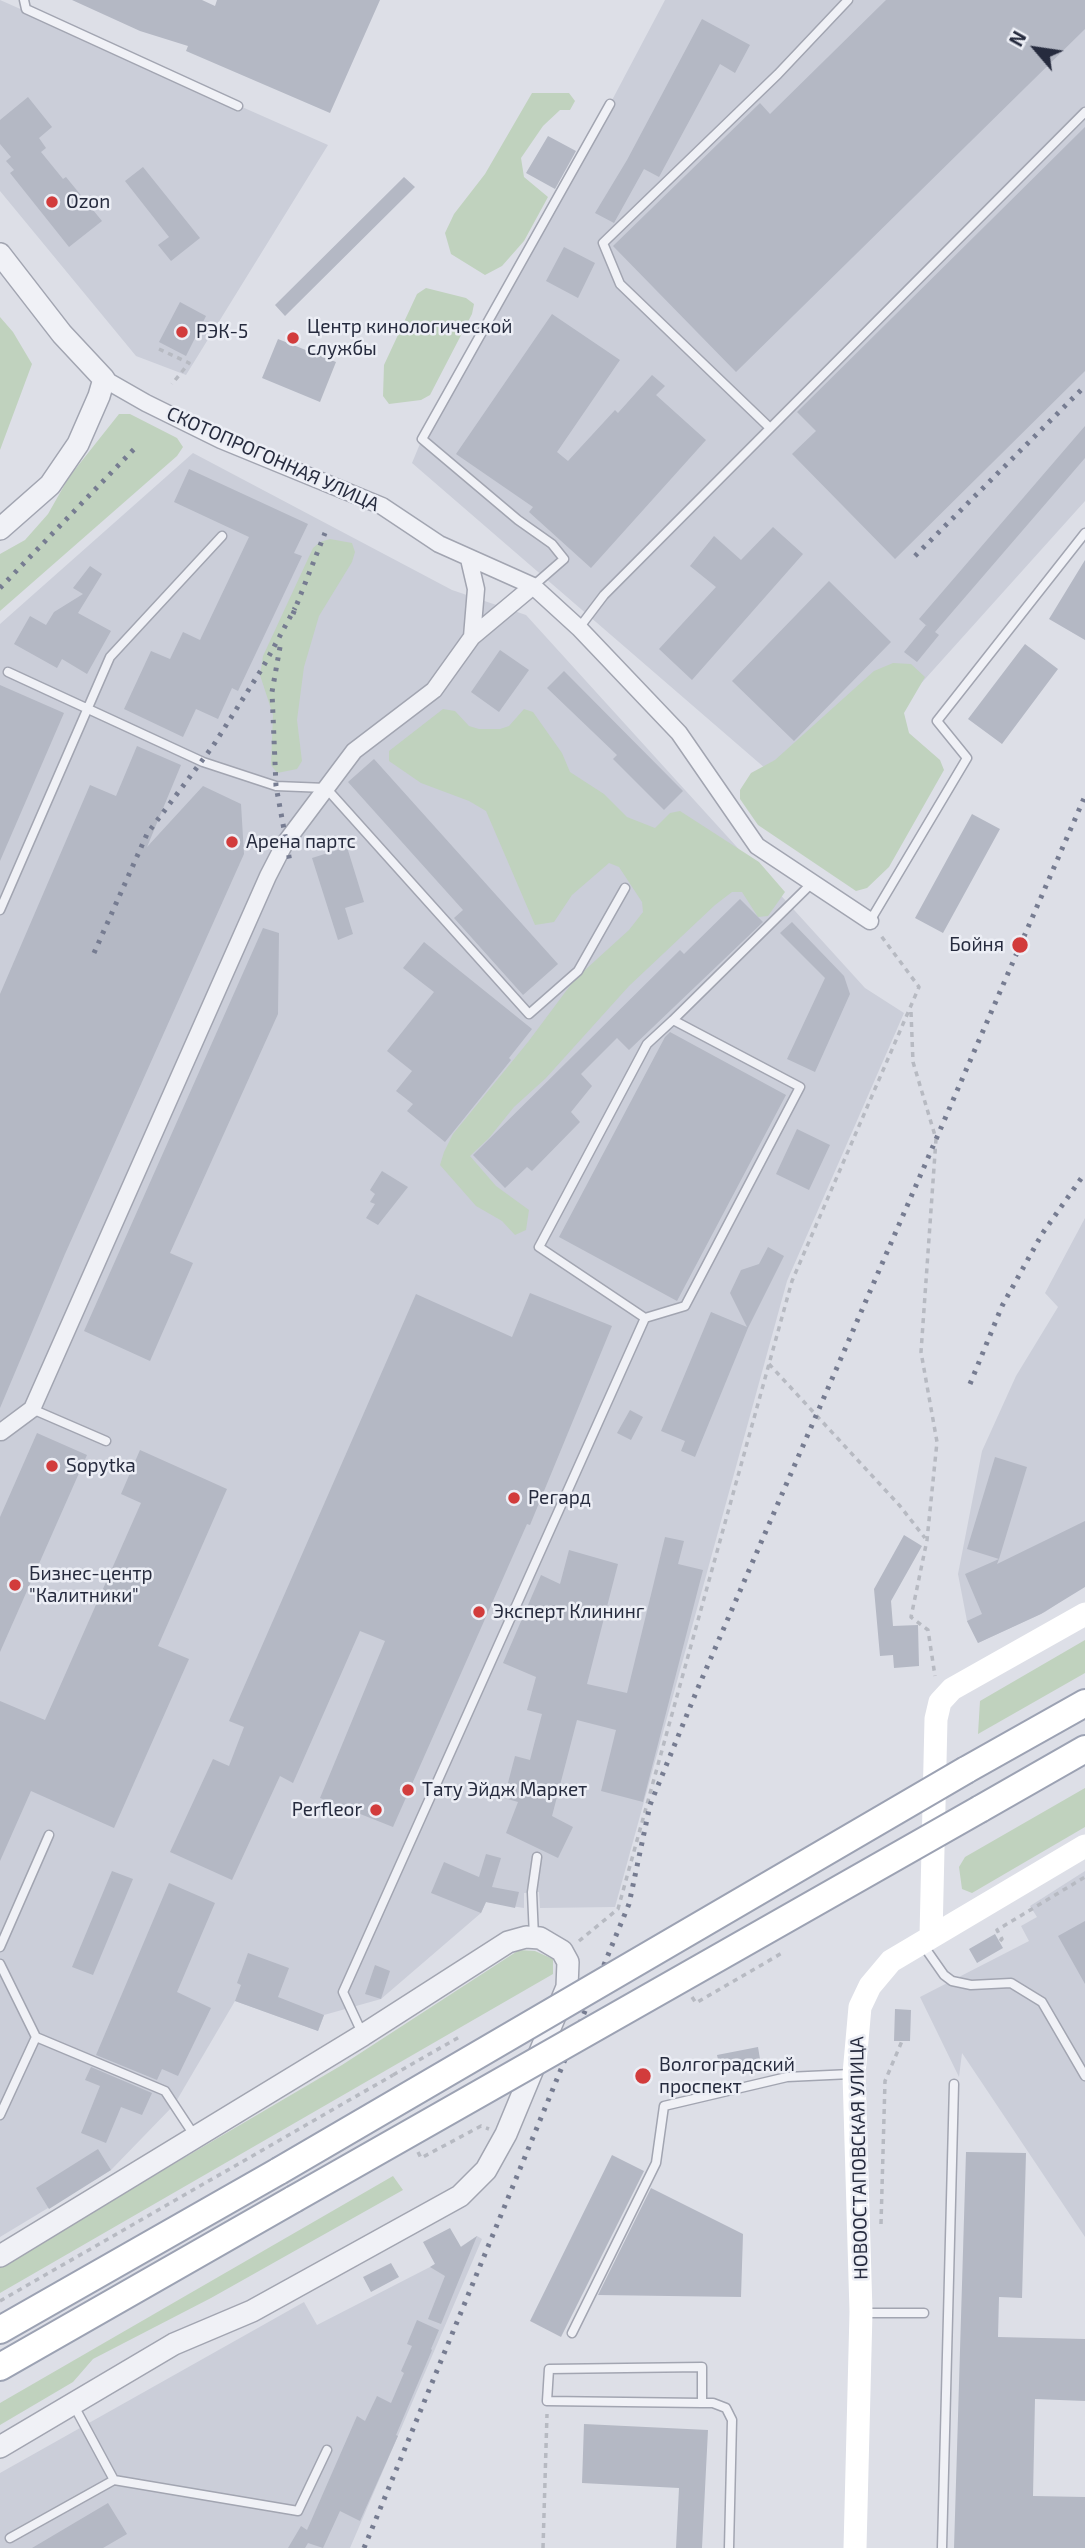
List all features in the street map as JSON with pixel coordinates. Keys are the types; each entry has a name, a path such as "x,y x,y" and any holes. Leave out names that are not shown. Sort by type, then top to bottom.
{"main road":[{"path":"926,1939 936,1719 940,1702 951,1689 1085,1614"},
{"path":"0,2330 1085,1703"},
{"path":"0,2367 1085,1749"},
{"name":"НОВООСТАПОВСКАЯ УЛИЦА","path":"855,2548 861,2312 854,2074 860,2007 870,1986 891,1961 1085,1846"}],"street":[{"name":"СКОТОПРОГОННАЯ УЛИЦА","path":"0,254 62,334 104,379 220,440 382,506 439,544 533,586 579,628 679,733 757,846 870,921"},
{"path":"0,528 50,485 78,444 104,379"},
{"path":"469,559 476,589 472,636"},
{"path":"0,1432 32,1409 285,843 354,751 433,690 472,636 533,586"},
{"path":"0,2256 363,2035 508,1942 534,1937 550,1942 562,1951 568,1962 568,1987 506,2134 486,2170 460,2196 252,2312 174,2344 0,2447"}],"lane":[{"path":"24,0 26,9 238,106"},
{"path":"770,428 620,284 603,243 778,74 848,0"},
{"path":"533,586 564,559 552,544 518,520 422,439 610,104"},
{"path":"579,628 604,595 1085,112"},
{"path":"870,921 967,758 937,720 1085,533"},
{"path":"0,910 110,657 222,536"},
{"path":"8,672 203,762 276,786 326,788 529,1014 578,971 625,888"},
{"path":"645,1318 538,1247 647,1044 812,883"},
{"path":"363,2035 343,1992 645,1318 685,1306 800,1087 673,1020"},
{"path":"32,1409 106,1441"},
{"path":"0,1947 49,1835"},
{"path":"534,1937 532,1892 537,1857"},
{"path":"926,1939 944,1975 952,1981 971,1985 1011,1983 1042,2002 1085,2076"},
{"path":"0,1964 36,2037 165,2091 196,2137"},
{"path":"0,2115 36,2037"},
{"path":"572,2333 656,2163 664,2106 787,2077 854,2074"},
{"path":"942,2548 954,2084"},
{"path":"861,2312 924,2313"},
{"path":"702,2403 702,2367 548,2368 547,2401 702,2403 720,2405 730,2413 729,2548"},
{"path":"74,2404 114,2480"},
{"path":"10,2538 114,2480 299,2511 327,2451"}],"path":[{"path":"159,349 189,363 172,384"},
{"path":"579,1941 618,1909 792,1281 919,987 870,921"},
{"path":"910,1009 913,1062 936,1139 921,1352 937,1442 926,1539 911,1617 928,1630 935,1676"},
{"path":"768,1363 901,1506 926,1539"},
{"path":"1000,1941 1002,1939 997,1930 1085,1877"},
{"path":"696,2003 782,1953"},
{"path":"0,2301 393,2075"},
{"path":"421,2158 481,2126"},
{"path":"543,2548 547,2401"}],"shaded area":[{"path":"0,0 328,145 186,375 136,356 0,191"},
{"path":"665,0 1085,0 1085,501 810,807 412,463 422,439 610,104"},
{"path":"193,453 452,590 526,615 865,988 904,1013 787,1281 615,1907 540,1908 539,1892 524,1893 524,1908 486,1902 481,1913 381,1999 324,2015 318,2031 235,2001 174,2105 111,2170 0,2237 0,624"},
{"path":"1085,1218 1085,1585 1045,1612 978,1643 967,1621 958,1574 982,1451 1016,1376 1058,1307 1045,1293"},
{"path":"1085,1871 1085,2237 962,2053 959,2077 920,1997 1029,1941 1021,1926 1037,1917 1030,1906"},
{"path":"477,2236 482,2239 350,2548 0,2548 0,2473 304,2302 317,2325 430,2267"}],"green space":[{"path":"532,93 569,93 575,101 570,110 560,110 543,126 521,158 524,177 548,197 524,241 502,266 485,275 451,254 445,233 454,214 485,174"},
{"path":"426,288 466,298 474,304 472,314 430,395 421,400 389,404 383,396 384,365 417,294"},
{"path":"0,317 13,332 32,364 0,450"},
{"path":"119,414 130,414 177,438 183,447 177,456 0,611 0,554 25,540 48,514 69,477"},
{"path":"330,539 352,543 355,552 352,562 319,616 304,667 297,720 302,761 297,769 277,773 271,765 273,715 260,675 263,656 313,548"},
{"path":"893,663 911,664 925,677 904,713 909,733 940,760 944,770 889,867 867,888 856,891 758,825 740,799 740,790 751,773 775,760 874,671"},
{"path":"443,709 455,711 469,726 479,729 500,729 509,726 524,709 533,712 562,753 570,772 604,794 627,817 655,828 670,813 680,811 759,862 785,892 768,916 758,917 742,892 732,892 715,905 629,986 546,1078 514,1107 489,1138 470,1156 496,1186 529,1210 526,1230 515,1235 502,1221 476,1206 440,1165 444,1152 453,1134 575,979 629,930 643,912 642,902 619,867 609,863 572,895 554,922 535,925 486,811 469,801 421,783 389,761 389,751"},
{"path":"1085,1640 1085,1673 978,1734 980,1701"},
{"path":"1085,1788 1085,1827 972,1893 962,1889 959,1867 965,1857"},
{"path":"519,1950 535,1951 553,1959 553,1974 0,2293 0,2266 342,2065"},
{"path":"393,2176 403,2190 211,2298 93,2359 73,2382 0,2425 0,2403"}],"building":[{"path":"72,0 202,0 215,6 217,0 380,0 330,113 186,51 188,46 140,31"},
{"path":"886,0 1085,0 1085,29 736,372 613,246 760,103 770,114"},
{"path":"702,19 750,45 735,73 720,64 659,177 644,169 614,223 595,213 627,160"},
{"path":"28,97 52,127 39,138 46,148 41,152 63,179 66,177 102,221 69,247 10,173 14,170 6,161 11,157 0,144 0,120"},
{"path":"1085,127 1085,371 895,559 792,454 816,431 797,412"},
{"path":"548,136 576,151 555,189 526,173"},
{"path":"143,167 200,238 171,261 158,245 169,237 125,181"},
{"path":"404,177 415,187 285,316 275,305"},
{"path":"564,247 595,263 578,298 546,281"},
{"path":"180,302 206,316 186,356 159,342"},
{"path":"552,314 620,360 557,452 568,461 615,410 618,413 652,375 665,386 656,395 706,440 591,568 529,512 533,507 456,454"},
{"path":"278,339 336,362 320,402 262,378"},
{"path":"1085,426 1085,458 935,632 939,635 917,662 904,652 926,625 919,619"},
{"path":"189,469 308,524 294,553 302,556 238,691 232,688 218,719 196,709 183,737 124,709 151,651 170,659 183,632 200,640 249,537 174,502"},
{"path":"773,527 803,554 692,680 659,649 716,587 690,566 714,536 741,560"},
{"path":"1085,560 1085,640 1049,619"},
{"path":"90,566 102,574 78,613 111,631 87,674 62,659 57,668 14,644 30,616 46,625 54,612 83,594 73,588"},
{"path":"829,581 891,642 794,741 732,681"},
{"path":"1025,644 1058,669 1002,744 968,719"},
{"path":"500,650 529,670 499,712 471,692"},
{"path":"564,671 683,791 664,810 613,759 617,755 547,688"},
{"path":"0,685 64,713 0,861"},
{"path":"137,746 181,765 147,847 203,786 241,804 244,854 65,1254 0,1408 0,994 90,785 116,796"},
{"path":"374,759 558,964 523,995 454,918 463,910 348,782"},
{"path":"972,814 1000,829 943,933 915,918"},
{"path":"347,847 364,902 345,908 353,934 338,940 312,858"},
{"path":"740,899 763,922 629,1050 617,1038 581,1074 592,1086 571,1112 580,1122 532,1171 527,1167 505,1188 473,1155 680,950 684,954"},
{"path":"792,922 844,976 850,994 815,1072 787,1059 825,978 780,933"},
{"path":"263,928 279,933 278,1014 170,1253 193,1263 150,1361 84,1331"},
{"path":"424,942 532,1029 509,1058 511,1060 445,1142 407,1111 413,1104 396,1091 412,1071 387,1051 434,992 403,968"},
{"path":"670,1032 786,1095 677,1301 559,1237"},
{"path":"797,1129 830,1145 809,1190 776,1174"},
{"path":"382,1171 408,1187 378,1225 366,1218 375,1204 370,1202 375,1194 370,1190"},
{"path":"768,1247 784,1256 748,1328 695,1457 681,1451 685,1441 661,1431 711,1312 747,1327 730,1293 741,1270 759,1264"},
{"path":"530,1293 612,1326 530,1525 527,1524 393,1827 320,1798 385,1641 360,1631 293,1783 280,1776 232,1880 170,1852 213,1759 229,1766 244,1727 229,1721 416,1294 512,1337"},
{"path":"630,1410 643,1417 631,1440 617,1433"},
{"name":"Бизнес-центр \"Калитники\"","path":"37,1433 87,1455 0,1652 0,1517"},
{"path":"140,1450 227,1489 158,1646 189,1659 114,1828 31,1791 0,1861 0,1701 45,1720 141,1503 121,1494"},
{"path":"995,1457 1027,1467 999,1559 967,1549"},
{"path":"1085,1521 1085,1587 1041,1614 978,1643 967,1621 982,1614 965,1574 999,1559 997,1564"},
{"path":"904,1535 922,1546 891,1601 893,1626 918,1625 919,1666 894,1668 893,1655 880,1656 874,1589"},
{"path":"665,1537 684,1541 678,1564 703,1570 643,1802 601,1791 616,1730 577,1720 552,1816 573,1827 558,1858 506,1833 518,1802 504,1798 515,1756 530,1760 542,1714 527,1710 536,1677 503,1663 541,1575 560,1584 569,1550 618,1564 587,1684 627,1693"},
{"path":"486,1854 501,1858 492,1887 519,1892 515,1908 486,1902 481,1913 431,1893 444,1862 479,1877"},
{"path":"112,1871 133,1879 93,1975 72,1967"},
{"path":"169,1883 215,1903 177,1992 211,2008 178,2076 162,2069 157,2080 96,2055"},
{"path":"1085,1921 1085,1984 1058,1936"},
{"path":"995,1934 1003,1948 977,1963 969,1949"},
{"path":"248,1953 289,1968 278,1997 324,2015 318,2031 235,2001 241,1985 237,1983"},
{"path":"375,1965 390,1971 381,1999 365,1994"},
{"path":"895,2009 911,2010 910,2041 894,2041"},
{"path":"758,2047 761,2065 721,2073 717,2055"},
{"path":"91,2067 152,2093 142,2115 121,2107 106,2143 81,2133 100,2086 85,2080"},
{"path":"98,2149 111,2170 49,2209 36,2188"},
{"path":"966,2152 1026,2153 1022,2298 999,2297 998,2337 1085,2339 1085,2401 1035,2399 1033,2496 1085,2497 1085,2548 954,2548"},
{"path":"612,2155 644,2171 561,2337 530,2321"},
{"path":"651,2188 743,2234 741,2297 598,2295"},
{"path":"450,2228 461,2247 477,2236 441,2324 428,2319 445,2276 430,2267 435,2264 423,2242"},
{"path":"391,2263 399,2277 371,2292 363,2277"},
{"path":"417,2320 439,2330 396,2435 398,2436 360,2521 340,2511 323,2548 308,2543 305,2548 288,2548 301,2526 307,2530 357,2416 365,2421 377,2396 391,2403 404,2373 401,2371 412,2346 407,2344"},
{"path":"584,2424 708,2430 702,2548 676,2548 679,2488 582,2483"},
{"path":"108,2503 127,2534 103,2548 32,2548"}],"railway":[{"path":"915,556 1085,386"},
{"path":"0,588 136,447"},
{"path":"293,614 325,533"},
{"path":"94,953 147,834 213,746 263,667 295,608"},
{"path":"280,647 272,692 276,786 290,862"},
{"path":"364,2548 629,1904 650,1805 697,1690 1085,796"},
{"path":"970,1384 1002,1306 1042,1234 1085,1173"}],"place":[{"name":"Ozon","path":"52,202"},
{"name":"РЭК-5","path":"182,332"},
{"name":"Центр кинологической службы","path":"293,338"},
{"name":"Арена партс","path":"232,842"},
{"name":"Бойня","path":"1020,945"},
{"name":"Sopytka","path":"52,1466"},
{"name":"Регард","path":"514,1498"},
{"name":"Бизнес-центр \"Калитники\"","path":"15,1585"},
{"name":"Эксперт Клининг","path":"479,1612"},
{"name":"Тату Эйдж Маркет","path":"408,1790"},
{"name":"Perfleor","path":"376,1810"},
{"name":"Волгоградский проспект","path":"643,2076"}]}
